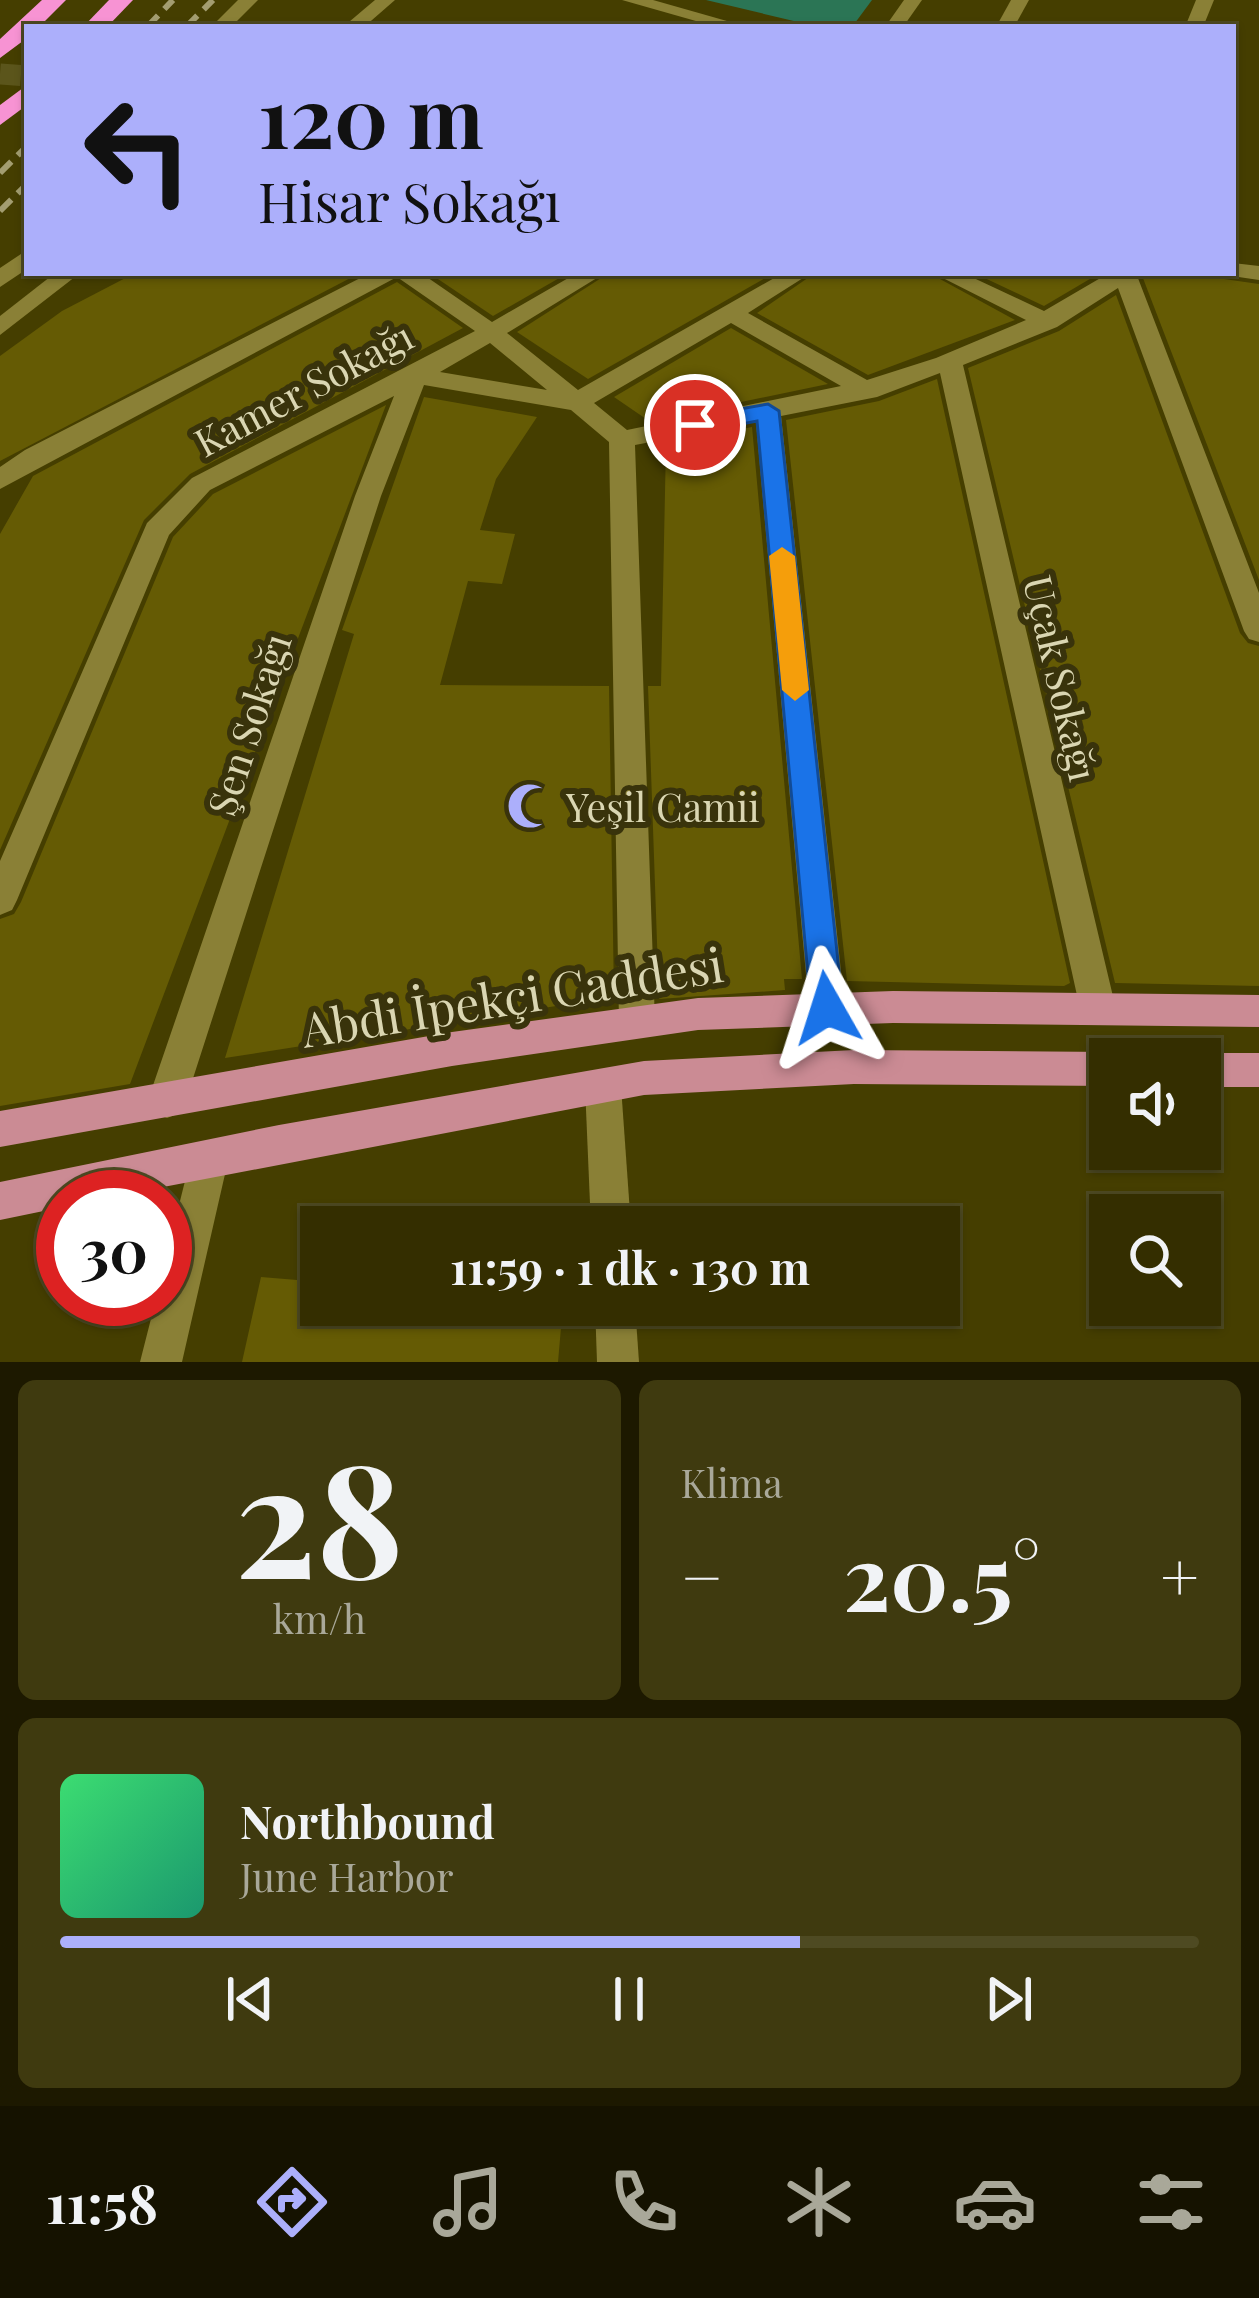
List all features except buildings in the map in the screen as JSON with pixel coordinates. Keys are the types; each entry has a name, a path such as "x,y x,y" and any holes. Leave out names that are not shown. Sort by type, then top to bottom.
{"highway":[{"path":"29,24 55,0"},
{"path":"97,24 122,0"},
{"path":"0,51 24,29"},
{"path":"0,118 24,95"}],"main road":[{"name":"Abdi İpekçi Caddesi","path":"0,1129 638,1022 827,1008 1259,1011"},
{"path":"638,1022 644,1078"},
{"path":"0,1202 279,1144 644,1078 854,1067 1089,1070"},
{"path":"1221,1070 1259,1070"}],"street":[{"path":"223,24 249,0"},
{"path":"360,24 386,0"},
{"path":"361,24 409,0"},
{"path":"631,0 727,24"},
{"path":"0,280 24,260"},
{"path":"0,328 65,276"},
{"path":"0,480 34,456 382,276"},
{"path":"410,276 490,331 622,439 868,391 950,364 1048,322 1122,276"},
{"name":"Kamer Sokağı","path":"0,900 157,530 201,484 415,376 589,276"},
{"path":"415,376 575,403 795,276"},
{"path":"950,276 1048,322"},
{"path":"1126,276 1259,631"},
{"path":"732,314 868,391"},
{"name":"Uçak Sokağı","path":"950,364 1098,1009"},
{"name":"Şen Sokağı","path":"166,1100 368,496 415,376"},
{"path":"768,411 827,1008"},
{"path":"622,439 638,1022"},
{"path":"603,1086 610,1206"},
{"path":"161,1362 209,1162"},
{"path":"616,1326 618,1362"}],"green space":[{"path":"706,0 872,0 854,24 806,24"}],"tunnel":[{"path":"0,74 24,76"}],"railway":[{"path":"150,24 173,0"},
{"path":"189,24 213,0"},
{"path":"0,173 24,149"},
{"path":"0,211 24,187"}],"slow traffic":[{"path":"782,556 795,690"}],"place":[{"name":"Yeşil Camii","path":"530,806"}],"route":[{"path":"695,425 768,411 827,1008"}]}
